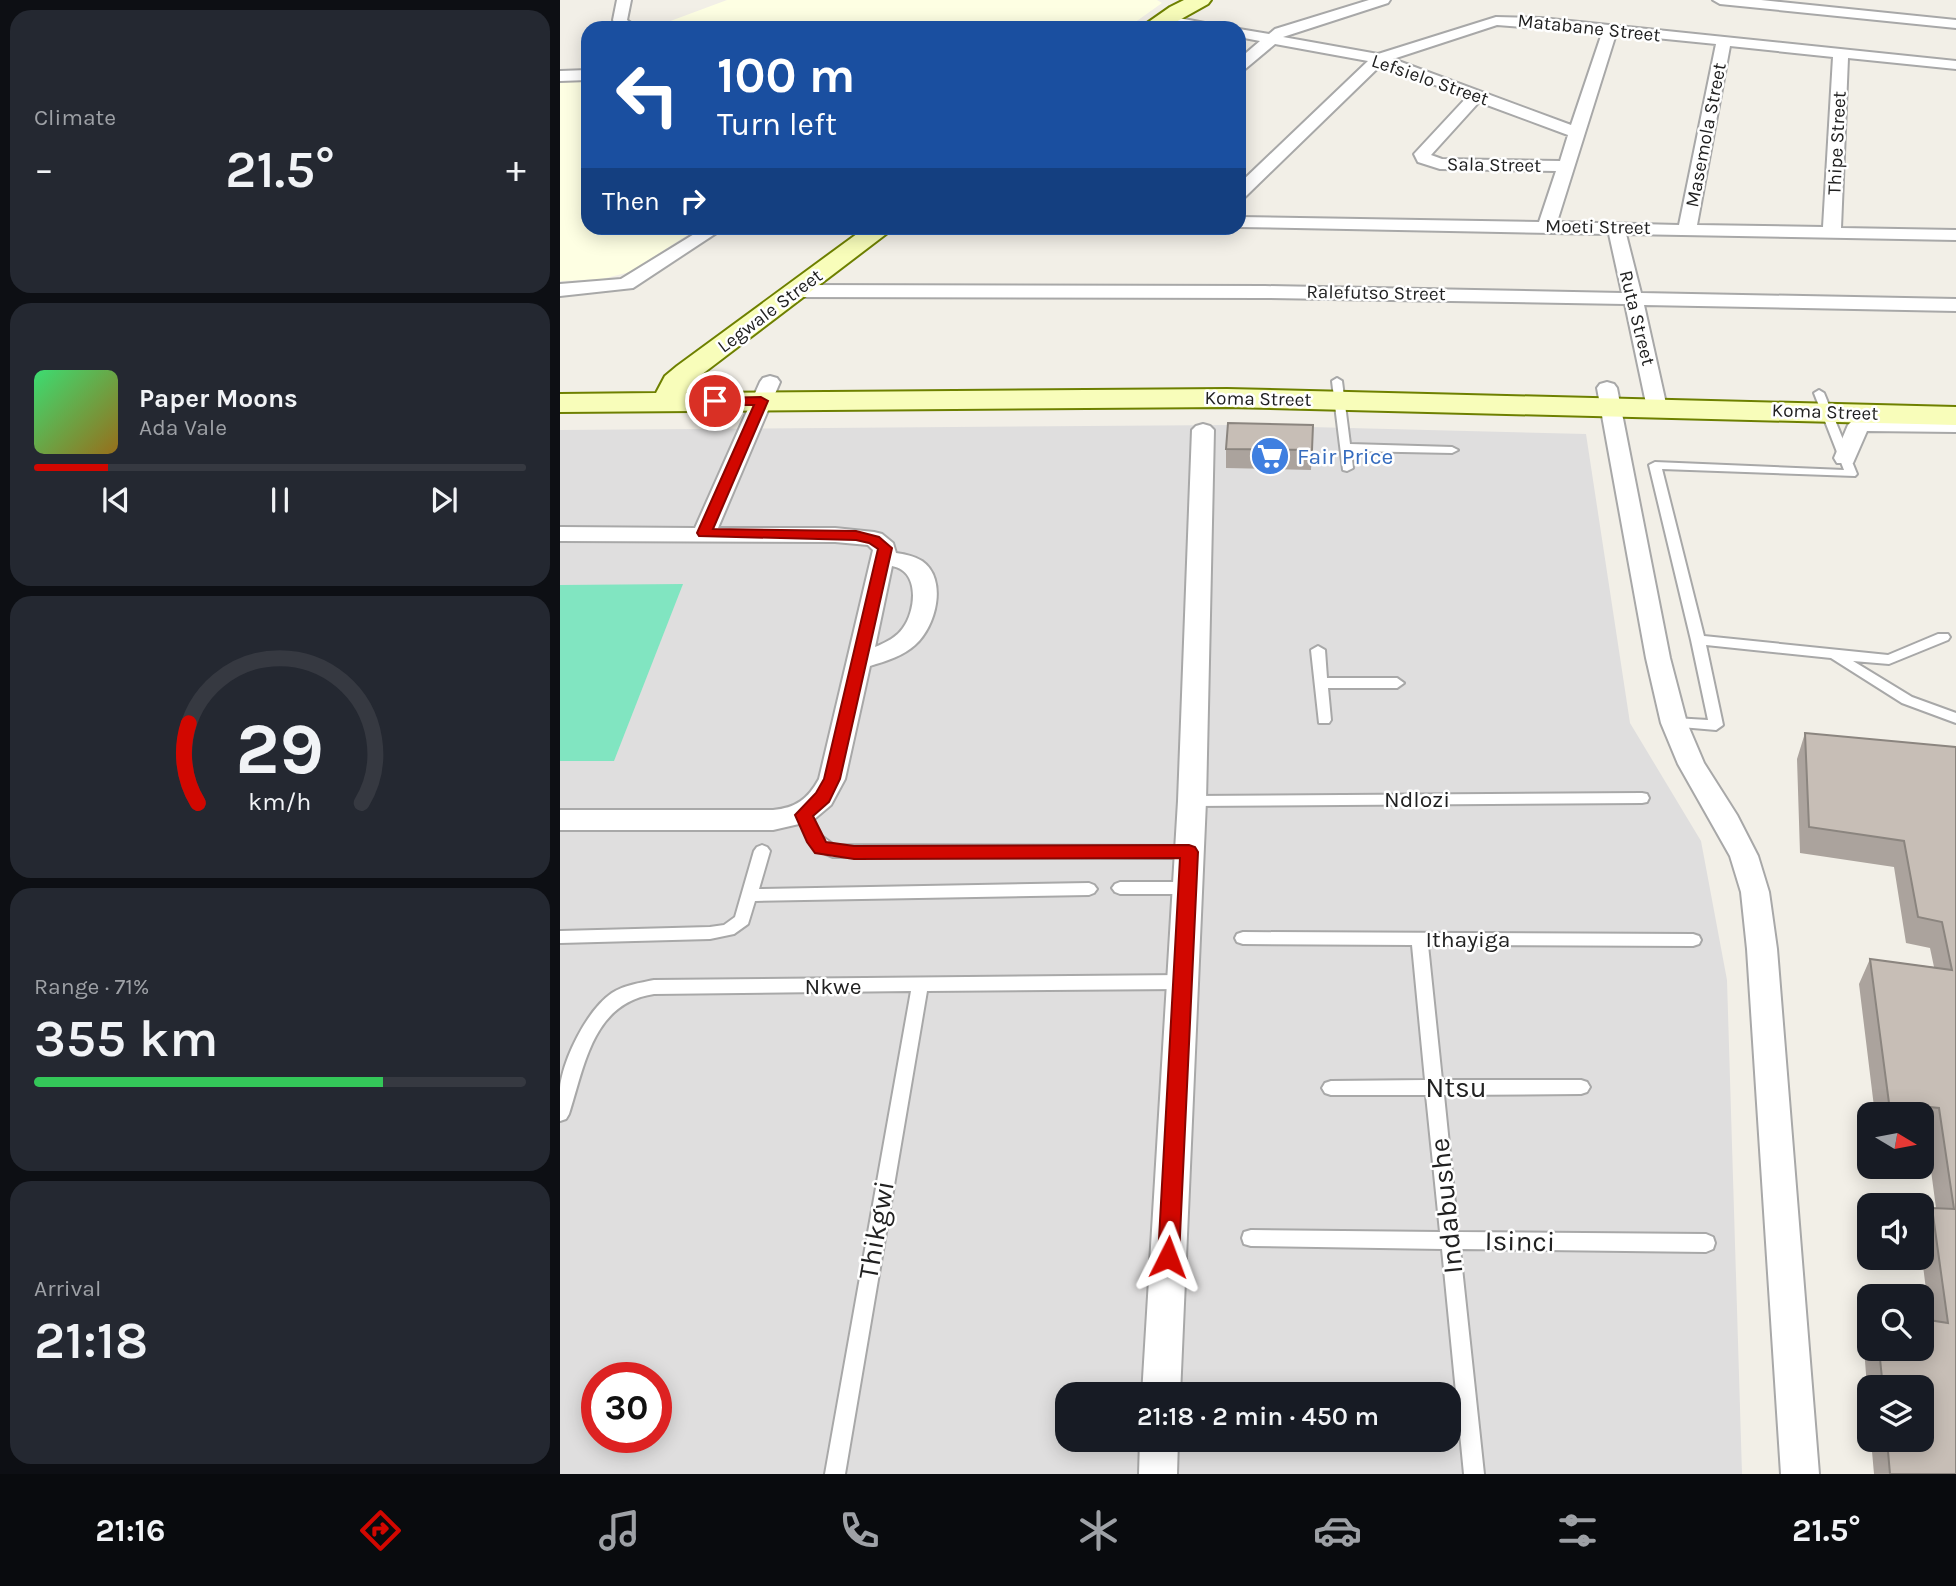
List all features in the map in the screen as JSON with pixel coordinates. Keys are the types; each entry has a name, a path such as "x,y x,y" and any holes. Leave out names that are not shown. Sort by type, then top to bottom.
{"main road":[{"path":"1162,21 1192,1"},
{"name":"Legwale Street","path":"672,392 796,291 872,235"},
{"name":"Koma Street","path":"560,383 672,392"},
{"name":"Koma Street","path":"560,403 672,392 766,391 1227,398 1339,390 1824,402 1956,396"},
{"name":"Koma Street","path":"1824,402 1956,416"}],"street":[{"path":"620,21 624,0"},
{"path":"1246,61 1288,29 1383,0"},
{"path":"1720,0 1895,38 1956,24"},
{"path":"1895,38 1896,0"},
{"name":"Matabane Street","path":"1246,186 1379,60 1496,21 1544,17 1610,29 1841,54 1895,38 1956,65"},
{"path":"1547,226 1610,29"},
{"name":"Lefsielo Street","path":"1246,34 1379,60 1576,132"},
{"name":"Masemola Street","path":"1687,229 1724,41"},
{"name":"Thipe Street","path":"1832,232 1841,54"},
{"path":"560,76 581,75"},
{"name":"Sala Street","path":"1476,96 1427,147 1422,154 1424,158 1440,164 1564,166"},
{"name":"Moeti Street","path":"1246,222 1956,235"},
{"name":"Ruta Street","path":"1616,228 1656,398"},
{"path":"560,290 626,285 704,235"},
{"name":"Ralefutso Street","path":"796,291 1265,292 1956,304"},
{"path":"704,533 766,391"},
{"path":"1609,397 1658,658 1674,723 1691,764 1727,822 1744,856 1755,891 1763,962 1800,1474"},
{"path":"1845,458 1858,425 1956,426"},
{"path":"1162,1382 1192,801 1203,430"},
{"path":"560,534 856,536 874,540 885,548 832,779 823,797 804,815 773,820 560,820"},
{"path":"859,661 899,644 912,634 921,617 924,586 919,571 908,562 884,558"},
{"path":"1157,1474 1158,1452"}],"lane":[{"path":"1339,390 1347,468"},
{"path":"1674,723 1716,725 1655,465 1851,474 1824,402"},
{"path":"1345,447 1452,450"},
{"path":"1698,640 1889,660 1944,637"},
{"path":"1318,650 1324,720"},
{"path":"1832,653 1908,700 1956,718"},
{"path":"1321,683 1397,683"},
{"name":"Ndlozi","path":"1192,801 1642,798"},
{"path":"804,815 821,848 843,852 1189,852"},
{"path":"560,936 710,933 728,930 742,920 762,851"},
{"path":"1120,888 1187,888"},
{"path":"750,895 1089,889"},
{"name":"Ithayiga","path":"1242,938 1693,940"},
{"name":"Indabushe","path":"1419,938 1474,1474"},
{"name":"Nkwe","path":"560,1114 593,1025 609,1004 631,991 654,987 1182,982"},
{"name":"Thikgwi","path":"835,1474 920,986"},
{"name":"Ntsu","path":"1331,1088 1581,1087"},
{"name":"Isinci","path":"1251,1238 1706,1243"}],"shaded area":[{"path":"727,0 1157,0 1162,3 1137,21 670,21"},
{"path":"581,81 581,235 687,235 630,272 602,279 560,281 560,82"},
{"path":"1230,425 1586,434 1630,723 1701,841 1727,980 1742,1474 560,1474 560,430"}],"green space":[{"path":"683,584 614,761 560,761 560,585"}],"building":[{"path":"1228,423 1313,425 1312,450 1226,449"},
{"path":"1805,733 1956,747 1956,1474 1890,1474 1888,1452 1934,1452 1934,1375 1882,1375 1880,1361 1934,1361 1934,1321 1948,1323 1934,1208 1954,1209 1939,1108 1934,1108 1934,1102 1889,1102 1870,959 1952,970 1942,922 1918,917 1904,841 1809,827"}],"place":[{"name":"Fair Price","path":"1270,456"}],"route":[{"path":"715,401 761,401 704,533 856,536 874,540 885,548 832,779 823,797 804,815 821,848 854,853 1189,852 1168,1257"}]}
